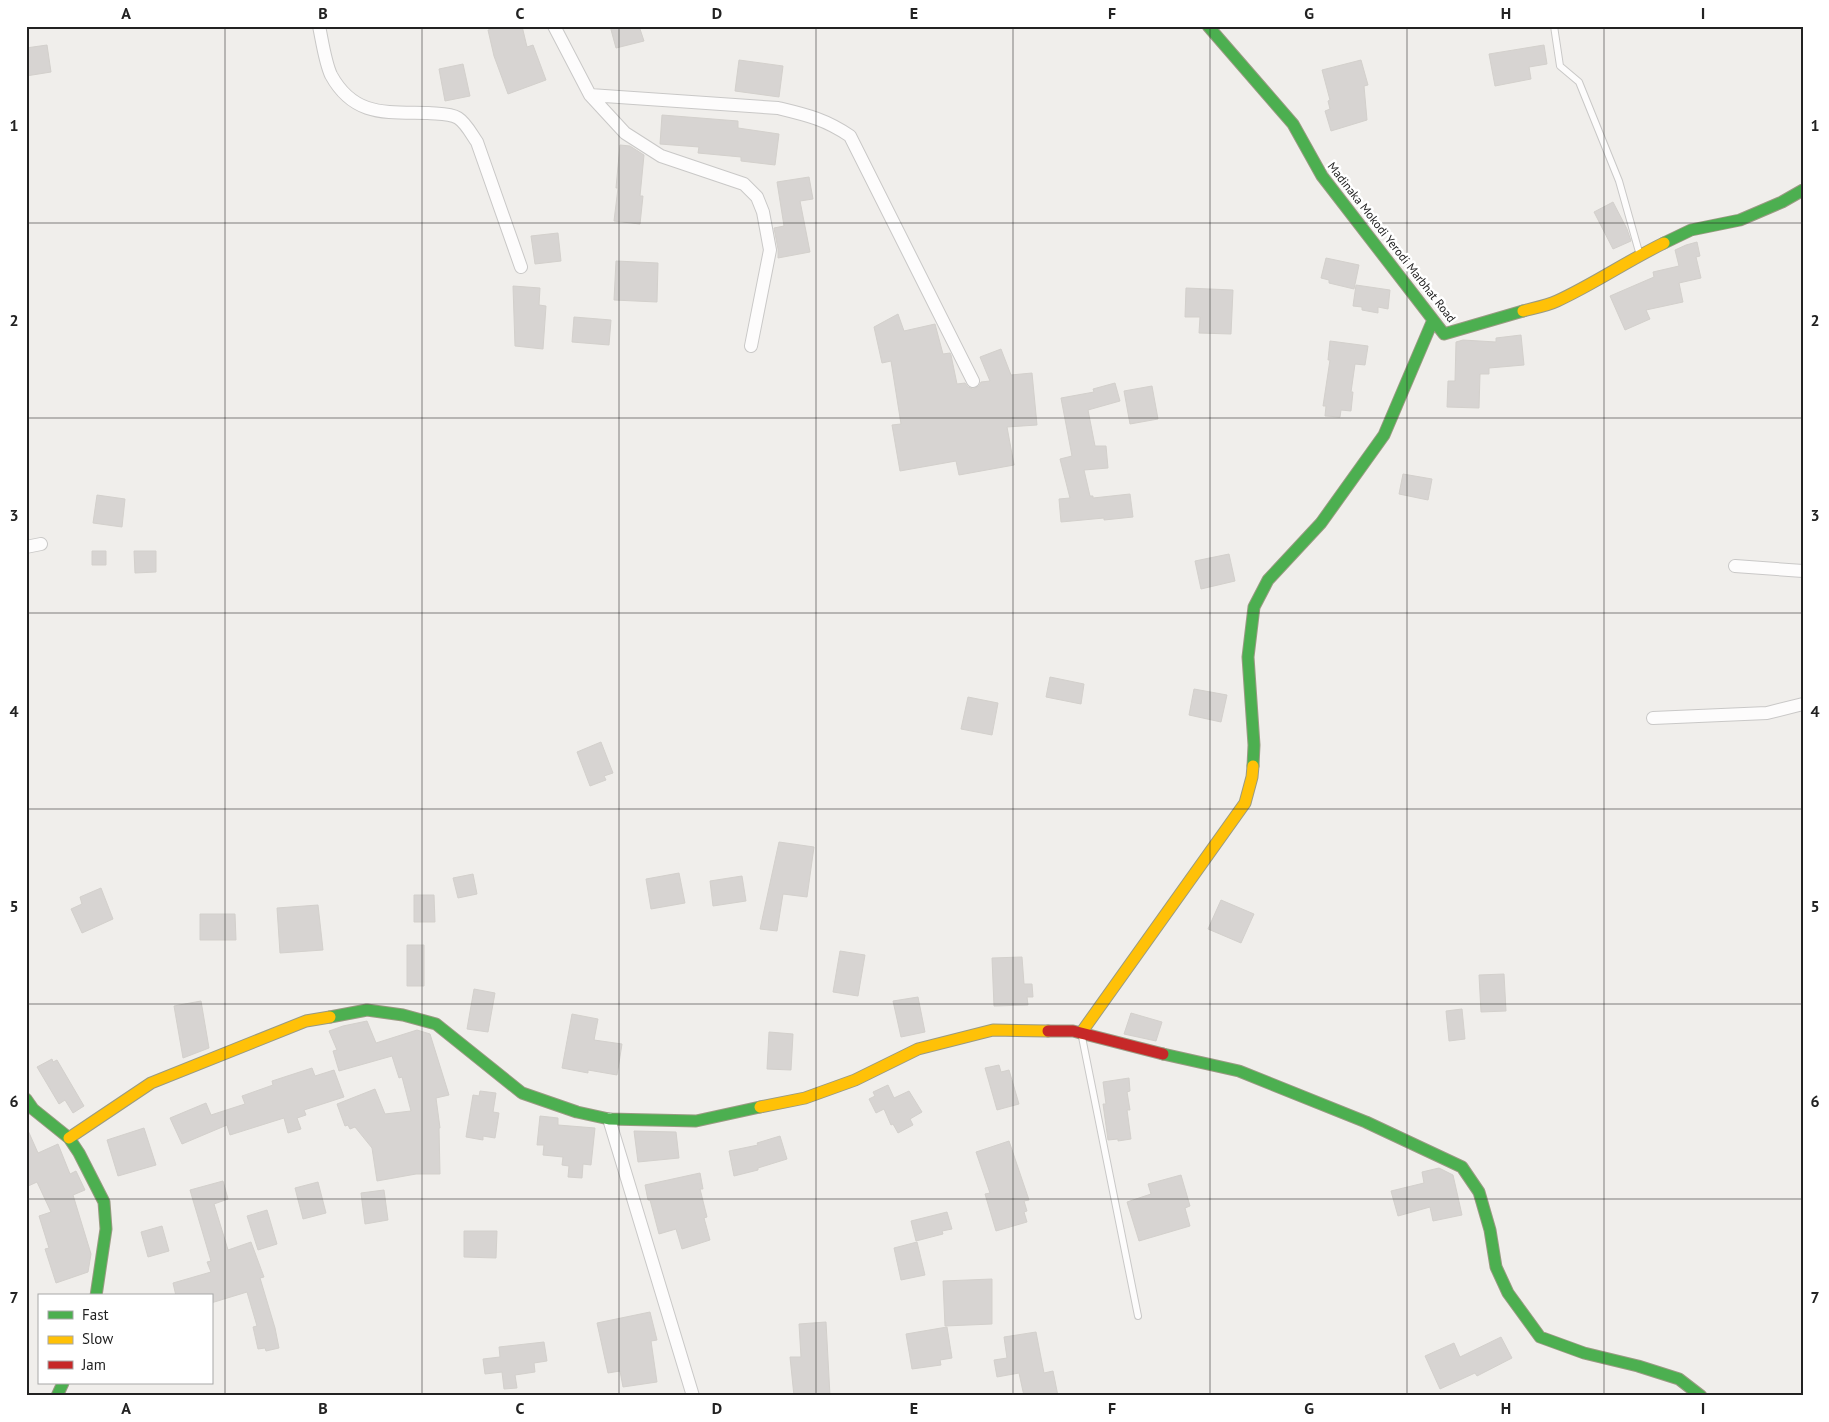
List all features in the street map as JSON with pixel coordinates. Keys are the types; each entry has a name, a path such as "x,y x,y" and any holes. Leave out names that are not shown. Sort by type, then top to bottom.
{"street":[{"path":"319,26 330,73 341,90 359,106 379,112 442,114 458,118 469,130 477,142 521,267"},
{"path":"554,26 590,95 625,133 662,156 744,184 757,197 763,212 770,250 751,346"},
{"name":"Madinaka Mokodi Yerodi Marbhat Road","path":"1208,26 1293,124 1322,176 1444,334 1555,302 1616,271 1640,255 1691,230 1740,220 1782,202 1803,190"},
{"path":"590,95 778,108 832,123 850,136 973,382"},
{"path":"1081,1033 1245,803 1252,777 1254,745 1248,657 1254,608 1268,580 1320,523 1384,435 1433,320"},
{"path":"26,547 41,544"},
{"path":"1735,566 1803,571"},
{"path":"1653,718 1767,713 1803,704"},
{"path":"69,1138 151,1083 306,1021 367,1010 403,1015 436,1024 522,1093 577,1112 609,1119 696,1121 805,1098 855,1080 918,1049 993,1030 1073,1031 1138,1050 1239,1070 1366,1122 1462,1167 1479,1192 1490,1230 1496,1267 1500,1276 1508,1293 1540,1337 1584,1353 1638,1366 1679,1379 1701,1396"},
{"path":"26,1100 33,1109 69,1138 79,1153 104,1202 106,1229 96,1294"},
{"path":"609,1119 693,1396"},
{"path":"57,1396 63,1384"}],"lane":[{"path":"1554,26 1560,66 1579,82 1619,181 1640,255"},
{"path":"1081,1033 1138,1316"}],"building":[{"path":"505,26 522,26 527,47 533,45 546,80 508,94 494,56 488,30"},
{"path":"610,26 639,26 644,41 616,48"},
{"path":"47,45 51,72 26,76 26,48"},
{"path":"1544,45 1547,64 1529,67 1531,79 1495,86 1489,54"},
{"path":"739,60 783,66 779,97 735,91"},
{"path":"1361,60 1368,85 1364,86 1367,120 1331,131 1325,111 1330,109 1328,101 1330,100 1322,70"},
{"path":"463,64 470,96 445,101 439,69"},
{"path":"662,115 738,121 738,128 779,134 775,165 741,161 741,157 698,153 699,147 660,144"},
{"path":"620,145 630,146 644,155 640,196 643,196 640,224 614,221"},
{"path":"809,177 813,199 800,201 810,252 778,258 774,228 784,226 777,182"},
{"path":"1613,202 1631,241 1613,249 1594,212"},
{"path":"558,233 561,261 535,264 531,236"},
{"path":"1697,242 1700,256 1696,257 1701,278 1679,283 1683,302 1646,310 1650,319 1625,330 1610,296 1654,277 1653,272 1679,266 1675,250"},
{"path":"1326,258 1359,265 1354,289 1329,283 1329,280 1321,278"},
{"path":"616,261 658,263 657,302 614,300"},
{"path":"1356,285 1390,290 1388,309 1378,307 1378,313 1353,306"},
{"path":"513,286 540,288 539,305 546,306 543,349 515,346"},
{"path":"1186,288 1233,290 1231,334 1199,333 1200,317 1185,317"},
{"path":"898,314 904,331 935,324 943,354 950,353 951,355 957,384 965,383 973,389 979,386 981,382 990,381 980,357 1001,349 1011,375 1032,373 1037,425 1007,427 1014,465 959,475 956,461 900,471 892,425 901,424 891,361 882,363 874,327"},
{"path":"574,317 611,320 609,345 572,342"},
{"path":"1521,335 1524,365 1489,368 1489,374 1480,374 1479,408 1447,407 1448,381 1455,381 1456,342 1463,340 1496,342 1496,338"},
{"path":"1330,341 1368,346 1365,365 1355,364 1351,392 1353,392 1351,411 1341,410 1340,417 1325,416 1326,406 1323,406 1330,360 1328,360"},
{"path":"1115,383 1120,401 1088,410 1095,446 1106,446 1108,468 1084,470 1090,496 1093,496 1093,498 1130,494 1133,517 1061,522 1059,499 1070,498 1060,459 1072,456 1061,398 1094,392 1093,389"},
{"path":"1152,386 1158,419 1130,424 1124,391"},
{"path":"1403,474 1432,479 1428,500 1399,494"},
{"path":"97,495 125,499 122,527 93,523"},
{"path":"92,551 106,551 106,565 92,565"},
{"path":"134,551 156,551 156,572 135,573"},
{"path":"1229,554 1235,581 1201,589 1195,561"},
{"path":"1050,677 1084,684 1081,704 1046,697"},
{"path":"1194,689 1227,695 1221,722 1189,715"},
{"path":"968,697 998,703 992,735 961,729"},
{"path":"601,742 613,773 604,776 606,780 590,786 577,752"},
{"path":"779,842 814,847 807,897 783,894 777,931 760,929"},
{"path":"679,873 685,903 651,909 646,879"},
{"path":"473,874 477,894 458,898 453,878"},
{"path":"742,876 746,901 713,906 710,881"},
{"path":"101,888 113,919 82,933 71,909 82,904 80,897"},
{"path":"414,895 434,895 435,922 414,922"},
{"path":"1221,900 1254,914 1241,943 1208,929"},
{"path":"318,905 323,950 280,953 277,908"},
{"path":"200,914 235,914 236,940 200,940"},
{"path":"407,945 424,945 424,986 407,986"},
{"path":"840,951 865,955 858,996 833,992"},
{"path":"1022,957 1024,984 1032,984 1033,997 1027,997 1028,1005 994,1006 992,958"},
{"path":"1504,974 1506,1011 1481,1012 1479,975"},
{"path":"474,989 495,993 488,1032 467,1029"},
{"path":"918,997 925,1032 901,1037 893,1001"},
{"path":"201,1001 209,1048 183,1058 174,1006"},
{"path":"1462,1009 1465,1039 1449,1041 1446,1011"},
{"path":"1131,1013 1162,1022 1156,1041 1124,1034"},
{"path":"572,1014 598,1019 594,1040 622,1044 617,1075 588,1070 588,1073 562,1068"},
{"path":"367,1021 376,1043 417,1030 430,1034 449,1095 436,1098 440,1128 440,1174 416,1174 377,1181 372,1148 355,1127 350,1129 348,1125 345,1126 337,1104 375,1089 385,1114 411,1111 402,1077 399,1078 392,1056 339,1071 333,1051 337,1050 329,1031"},
{"path":"769,1032 793,1034 791,1070 767,1069"},
{"path":"52,1059 53,1062 57,1060 84,1106 73,1113 65,1100 59,1104 37,1067"},
{"path":"999,1065 1001,1072 1009,1070 1019,1104 997,1110 985,1068"},
{"path":"312,1068 315,1076 334,1070 344,1097 304,1110 306,1115 297,1118 301,1129 288,1133 284,1118 230,1135 227,1125 182,1144 170,1118 206,1103 211,1115 245,1104 242,1096 273,1085 272,1081"},
{"path":"1129,1078 1130,1091 1127,1092 1130,1110 1127,1110 1131,1139 1108,1140 1103,1104 1106,1104 1103,1082"},
{"path":"888,1085 894,1098 909,1091 922,1112 910,1119 913,1125 898,1133 893,1124 891,1125 884,1109 876,1113 869,1099 875,1096 873,1092"},
{"path":"480,1091 496,1093 493,1112 499,1113 495,1138 483,1136 483,1140 466,1137 473,1095 479,1096"},
{"path":"540,1116 558,1118 558,1125 595,1128 591,1165 583,1164 582,1178 568,1177 569,1166 562,1165 563,1157 543,1155 544,1145 537,1145"},
{"path":"26,1126 38,1153 58,1144 70,1174 76,1171 85,1190 73,1195 91,1254 88,1272 56,1283 45,1249 49,1248 39,1216 51,1212 37,1182 26,1187"},
{"path":"144,1128 156,1165 118,1176 107,1140"},
{"path":"634,1131 676,1132 679,1158 638,1162"},
{"path":"780,1136 787,1159 758,1168 758,1170 734,1176 729,1151 758,1145 757,1143"},
{"path":"1009,1141 1029,1200 1024,1201 1027,1211 1024,1212 1027,1222 996,1231 985,1194 990,1193 976,1152"},
{"path":"1439,1168 1453,1175 1462,1215 1433,1221 1430,1207 1398,1216 1391,1191 1424,1183 1422,1172"},
{"path":"700,1173 703,1189 700,1189 707,1217 704,1218 710,1240 682,1249 676,1229 659,1234 645,1185"},
{"path":"1181,1175 1190,1206 1185,1208 1190,1226 1139,1241 1127,1202 1151,1194 1148,1184"},
{"path":"223,1181 228,1199 214,1204 228,1250 251,1242 264,1277 260,1278 279,1348 266,1351 265,1348 258,1349 253,1327 257,1326 247,1292 212,1303 212,1294 176,1294 173,1283 211,1272 207,1262 211,1261 190,1190"},
{"path":"318,1182 326,1213 303,1219 295,1188"},
{"path":"384,1190 388,1220 365,1224 361,1193"},
{"path":"267,1210 277,1244 258,1250 247,1216"},
{"path":"947,1212 952,1229 942,1231 943,1234 916,1241 911,1221"},
{"path":"162,1226 169,1251 148,1257 141,1232"},
{"path":"464,1231 497,1231 496,1258 464,1257"},
{"path":"917,1242 925,1275 901,1280 894,1248"},
{"path":"992,1279 992,1324 945,1326 943,1281"},
{"path":"650,1312 657,1340 651,1341 657,1382 623,1387 620,1371 608,1373 597,1323"},
{"path":"826,1322 830,1396 794,1396 790,1357 801,1357 799,1324"},
{"path":"947,1327 952,1358 940,1360 941,1365 912,1369 906,1334"},
{"path":"1036,1332 1044,1373 1053,1371 1058,1396 1024,1396 1019,1373 997,1377 994,1360 1007,1358 1004,1337"},
{"path":"1501,1337 1512,1358 1477,1376 1475,1373 1440,1389 1425,1356 1454,1343 1460,1357"},
{"path":"544,1342 547,1361 534,1363 535,1372 515,1375 517,1388 504,1389 502,1372 485,1374 483,1359 500,1357 499,1347"}],"traffic: fast":[{"path":"1208,26 1293,124 1322,176 1444,334 1523,311"},
{"path":"1664,243 1691,230 1740,220 1782,202 1803,190"},
{"path":"1253,766 1254,745 1248,657 1254,607 1268,580 1321,523 1384,435 1433,320"},
{"path":"330,1017 367,1010 403,1015 436,1024 522,1093 577,1112 609,1119 696,1121 760,1107"},
{"path":"1163,1054 1239,1071 1366,1122 1462,1167 1479,1192 1490,1230 1496,1267 1508,1293 1540,1337 1584,1353 1638,1366 1679,1379 1701,1396"},
{"path":"26,1099 33,1109 69,1138 79,1153 104,1202 106,1229 96,1294"},
{"path":"57,1396 63,1384"}],"traffic: slow":[{"path":"1523,311 1557,301 1664,243"},
{"path":"1081,1033 1245,803 1253,766"},
{"path":"69,1138 151,1083 306,1021 330,1017"},
{"path":"760,1107 805,1098 855,1080 918,1049 993,1030 1048,1031"}],"traffic: jam":[{"path":"1048,1031 1073,1031 1163,1054"}]}
